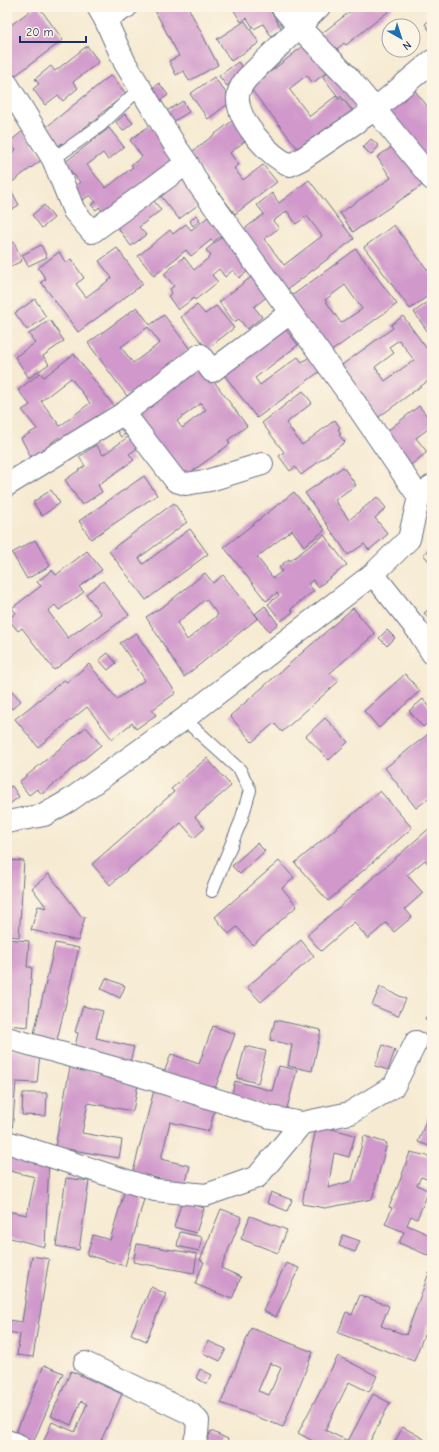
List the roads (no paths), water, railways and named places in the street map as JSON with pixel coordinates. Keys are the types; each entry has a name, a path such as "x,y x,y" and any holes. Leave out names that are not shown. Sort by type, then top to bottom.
{"street":[{"path":"7,822 44,815 70,800 184,719 373,574 409,539 426,492 351,397 199,185 125,63 101,13 126,7"},
{"path":"282,7 299,27 349,78 432,180"},
{"path":"319,7 247,78 240,87 238,99 240,111 250,131 281,161 290,165 302,159 374,110 432,61"},
{"path":"7,84 53,159 74,211 92,232 187,163"},
{"path":"7,485 124,413 200,356 212,370 290,313"},
{"path":"124,413 176,481 186,484 204,481 262,464"},
{"path":"373,574 425,637 432,653"},
{"path":"7,1038 136,1074 270,1117 302,1123 350,1113 394,1086 416,1042"},
{"path":"7,1142 155,1190 206,1195 257,1177 302,1123"},
{"path":"85,1363 190,1413 198,1421 194,1445"},
{"path":"7,1441 18,1445"}],"lane":[{"path":"53,159 100,125 140,88"},
{"path":"184,719 240,770 250,790 241,821 212,891"}]}
